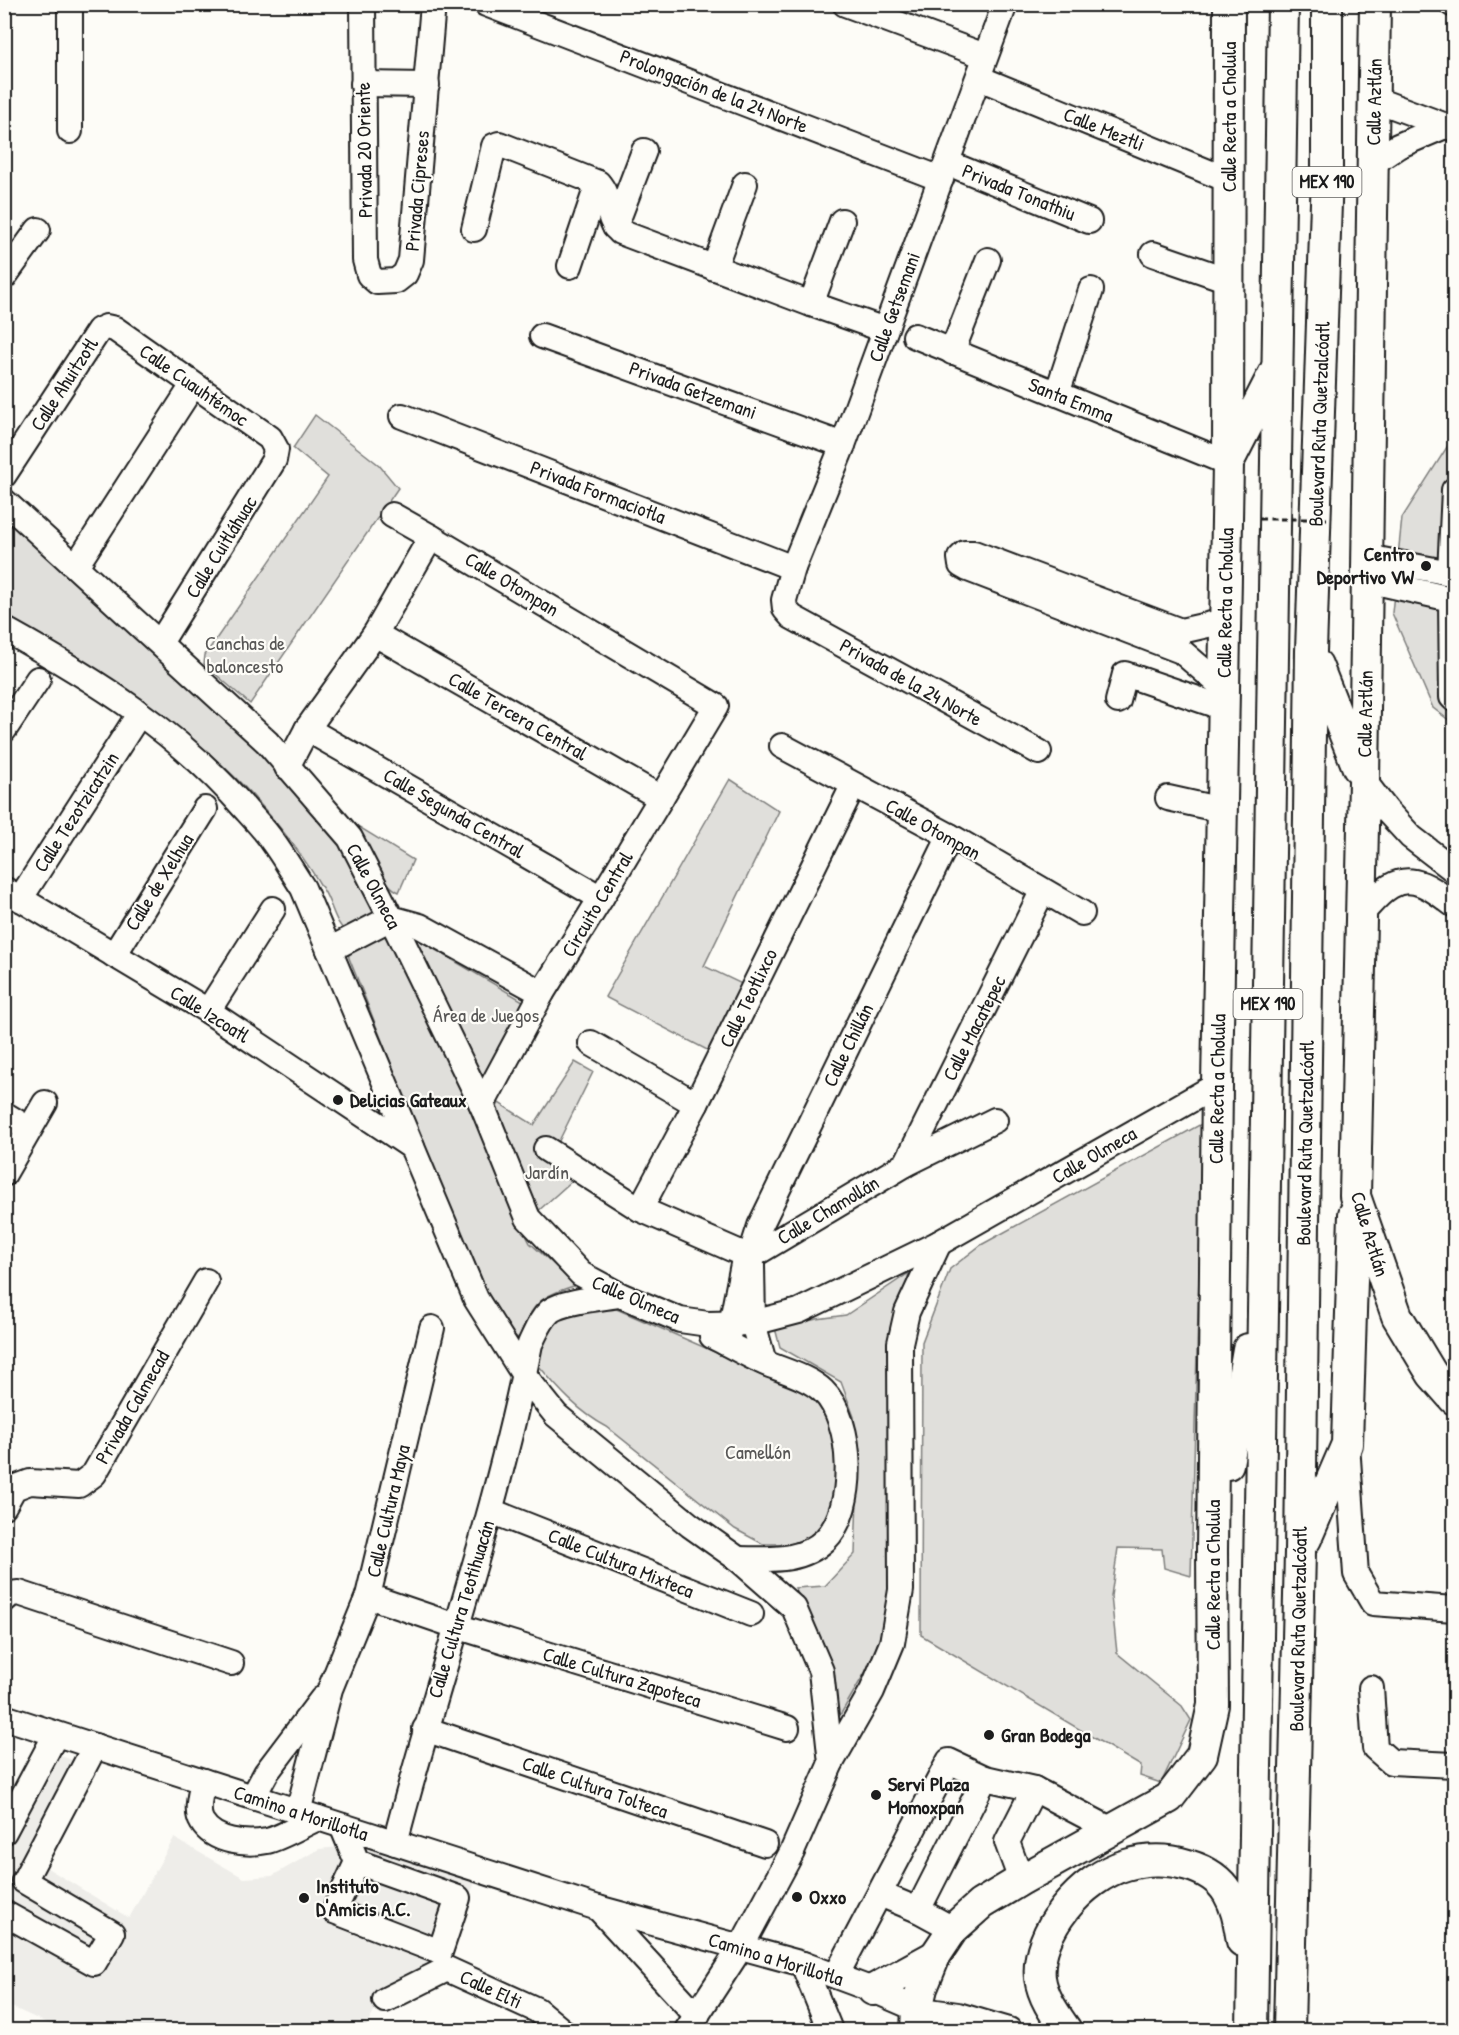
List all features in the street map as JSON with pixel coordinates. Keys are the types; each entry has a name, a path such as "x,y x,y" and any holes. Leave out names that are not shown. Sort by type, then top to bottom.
{"main road":[{"name":"Calle Recta a Cholula","path":"915,2025 922,1988 935,1956 953,1929 981,1905 1021,1880 1169,1798 1202,1755 1213,1705 1212,1551 1217,1085 1228,463 1229,4"},
{"name":"MEX 190","path":"1252,2017 1283,4"},
{"name":"Boulevard Ruta Quetzalcóatl","path":"1289,2031 1300,1552 1311,651 1327,173 1327,4"},
{"name":"Calle Aztlán","path":"1375,4 1364,782 1355,1196 1397,1316 1432,1374 1455,1399"},
{"path":"1228,463 1277,366"},
{"path":"1311,651 1364,782"},
{"path":"1300,1552 1347,1444 1355,1196"},
{"path":"1212,1551 1264,1257"},
{"path":"1065,2031 1043,1992 1040,1976 1042,1959 1053,1926 1074,1899 1093,1882 1124,1865 1148,1860 1178,1862 1200,1868 1217,1879 1227,1892 1235,1907 1239,1923 1252,2017"},
{"path":"873,1990 935,1956"}],"street":[{"path":"70,4 70,131"},
{"name":"Privada 20 Oriente","path":"363,4 366,260 369,276 377,282 386,282"},
{"name":"Privada Cipreses","path":"386,282 396,281 405,274 411,260 433,4"},
{"name":"Prolongación de la 24 Norte","path":"486,4 945,171"},
{"name":"Calle Meztli","path":"845,4 1228,180"},
{"name":"Calle Getsemani","path":"785,609 784,600 793,568 843,445 1005,4"},
{"path":"363,84 427,85"},
{"path":"1374,99 1450,127"},
{"path":"1373,163 1398,146 1450,127"},
{"path":"474,230 494,146 499,144 598,183 604,190 610,220 620,232 885,330"},
{"path":"615,227 644,151"},
{"name":"Privada Tonathiu","path":"945,171 1089,221"},
{"path":"570,266 598,183"},
{"path":"714,268 745,184"},
{"path":"810,304 842,221"},
{"path":"5,274 38,230"},
{"path":"1154,254 1228,280"},
{"path":"952,352 988,260"},
{"path":"1057,394 1091,290"},
{"name":"Calle Cuauhtémoc","path":"106,327 115,329 270,438 276,449"},
{"name":"Calle Ahuitzotl","path":"4,474 99,330 106,327"},
{"name":"Privada Getzemani","path":"542,336 843,445"},
{"name":"Santa Emma","path":"915,336 1228,463"},
{"path":"76,566 193,385"},
{"name":"Privada Formaciotla","path":"402,416 793,568"},
{"name":"Calle Cuitláhuac","path":"160,643 274,460 276,449"},
{"path":"1367,569 1450,573 1455,490"},
{"name":"Calle Olmeca","path":"4,501 267,742 350,838 392,918 482,1105 528,1218 581,1274 620,1295 680,1320 737,1330 799,1311 939,1243 1217,1085"},
{"name":"Calle Otompan","path":"392,515 716,706"},
{"path":"287,767 307,729 375,634 431,537"},
{"path":"1224,698 1181,651 968,569 961,565 960,558 965,553 974,553 1181,631 1225,621"},
{"path":"1367,569 1450,599 1452,697 1455,699"},
{"name":"Privada de la 24 Norte","path":"785,609 792,617 1039,752"},
{"path":"4,629 52,656 140,713 192,754 228,789 273,841 303,888 476,1299 524,1375 556,1415 690,1525 738,1559 794,1608 820,1671 831,1763"},
{"name":"Calle Tercera Central","path":"375,634 661,798"},
{"path":"1118,701 1125,674 1224,698"},
{"path":"4,730 38,679"},
{"name":"Circuito Central","path":"482,1105 542,993 716,706"},
{"name":"Calle Tezotzicatzin","path":"12,894 132,725"},
{"name":"Calle Segunda Central","path":"307,729 601,898"},
{"name":"Calle Otompan","path":"782,746 950,836 1042,892 1082,913"},
{"path":"1364,782 1411,837 1455,870"},
{"name":"Calle Teotlixco","path":"640,1209 696,1104 853,786"},
{"path":"1168,798 1222,810"},
{"name":"Calle de Xelhua","path":"114,955 205,809"},
{"name":"Calle Chillán","path":"738,1559 786,1560 803,1553 824,1540 835,1526 842,1511 846,1494 846,1451 839,1417 832,1401 811,1382 764,1362 737,1330 753,1268 750,1257 760,1226 950,836"},
{"path":"1360,915 1391,886 1403,882 1416,882 1431,888 1455,905"},
{"name":"Calle Macatepec","path":"906,1164 1042,892"},
{"name":"Calle Izcoatl","path":"12,894 208,1011 412,1147"},
{"path":"208,1011 273,909"},
{"path":"329,950 392,918 420,926 542,993"},
{"path":"591,1043 696,1104"},
{"path":"4,1174 45,1103"},
{"path":"4,1114 29,1129"},
{"name":"Calle Chamollán","path":"750,1257 906,1164 995,1120"},
{"path":"546,1149 640,1209 750,1257"},
{"path":"692,2023 741,1947 792,1852 831,1763 872,1691 892,1643 901,1590 900,1343 907,1312 939,1243"},
{"name":"Privada Calmecad","path":"4,1506 14,1488 30,1482 79,1485 94,1474 206,1281"},
{"name":"Calle Cultura Teotihuacán","path":"395,1843 425,1730 490,1511 530,1344 540,1323 551,1310 577,1301 620,1295"},
{"name":"Calle Cultura Maya","path":"308,1815 330,1689 368,1596 432,1328"},
{"path":"1347,1444 1356,1574 1373,1604 1455,1610"},
{"name":"Calle Cultura Mixteca","path":"490,1511 751,1614"},
{"path":"4,1600 11,1594 19,1593 231,1663"},
{"name":"Calle Cultura Zapoteca","path":"368,1596 456,1626 787,1728"},
{"path":"1371,1688 1375,1748 1391,1762 1455,1765"},
{"name":"Calle Cultura Maya","path":"253,1797 266,1773 330,1689"},
{"name":"Camino a Morillotla","path":"4,1718 598,1908 803,1964 873,1990 915,2025"},
{"name":"Calle Cultura Tolteca","path":"425,1730 765,1844"},
{"path":"4,1832 56,1734"},
{"path":"4,1901 24,1881 95,1746"},
{"path":"836,1976 949,1761 985,1778 1034,1789 1112,1830"},
{"path":"918,1910 985,1778"},
{"path":"202,1781 199,1810 202,1822 212,1832 227,1840 268,1841 308,1815"},
{"path":"1021,1880 1007,1842 1034,1789"},
{"path":"342,1826 357,1862 458,1899 440,1952 334,1911 357,1862"},
{"path":"4,1913 94,1963 112,1933 24,1881"},
{"path":"880,1894 918,1910 953,1929"},
{"name":"Camino a Morillotla","path":"598,1908 692,2023"},
{"path":"803,1964 830,2031"},
{"name":"Calle Elti","path":"386,2000 447,1969 537,2010 561,2031"},
{"path":"915,2025 958,2015 1009,2031"},
{"path":"915,2025 947,2031"}],"path":[{"path":"1258,519 1327,519"}],"shaded area":[{"name":"Instituto D'Amicis A.C.","path":"35,1747 98,1769 44,1866 129,1918 174,1838 244,1878 272,1876 319,1849 369,1844 477,1878 444,1955 391,1981 364,2030 62,2030 5,2004 5,1801"}],"green space":[{"name":"Canchas de baloncesto","path":"315,415 379,465 398,488 250,704 204,664 205,655 328,477 293,448"},
{"name":"Centro Deportivo VW","path":"1454,436 1454,724 1433,708 1392,613 1402,518"},
{"path":"4,512 223,710 353,849 383,914 348,934 337,920 324,891 300,853 263,807 227,769 168,720 136,698 5,619"},
{"path":"730,779 779,811 704,966 742,984 711,1052 605,997"},
{"path":"345,816 413,860 399,892 377,870"},
{"path":"392,930 476,1120 504,1192 530,1243 577,1285 539,1302 528,1317 519,1339 504,1323 487,1293 425,1148 349,958 348,947"},
{"name":"Área de Juegos","path":"417,939 528,1004 486,1077 481,1076 415,941"},
{"name":"Jardín","path":"575,1062 593,1072 555,1149 583,1171 537,1212 497,1107 499,1103 534,1125"},
{"path":"1203,1123 1191,1576 1164,1568 1162,1549 1118,1548 1111,1596 1117,1653 1182,1706 1191,1720 1161,1783 1140,1776 1141,1766 921,1635 922,1342 950,1269 981,1245"},
{"path":"909,1273 893,1337 895,1587 873,1659 839,1717 834,1715 815,1627 795,1588 825,1586 855,1554 858,1470 854,1417 841,1382 780,1347 775,1328 846,1315"},
{"name":"Camellón","path":"612,1307 804,1391 827,1413 835,1442 837,1479 834,1514 818,1534 790,1544 763,1544 735,1529 607,1427 578,1407 554,1384 539,1366 544,1333 552,1319 569,1308"}],"place":[{"name":"Centro Deportivo VW","path":"1426,566"},
{"name":"Delicias Gateaux","path":"338,1100"},
{"name":"Gran Bodega","path":"989,1735"},
{"name":"Servi Plaza Momoxpan","path":"876,1795"},
{"name":"Oxxo","path":"797,1897"},
{"name":"Instituto D'Amicis A.C.","path":"304,1898"}]}
